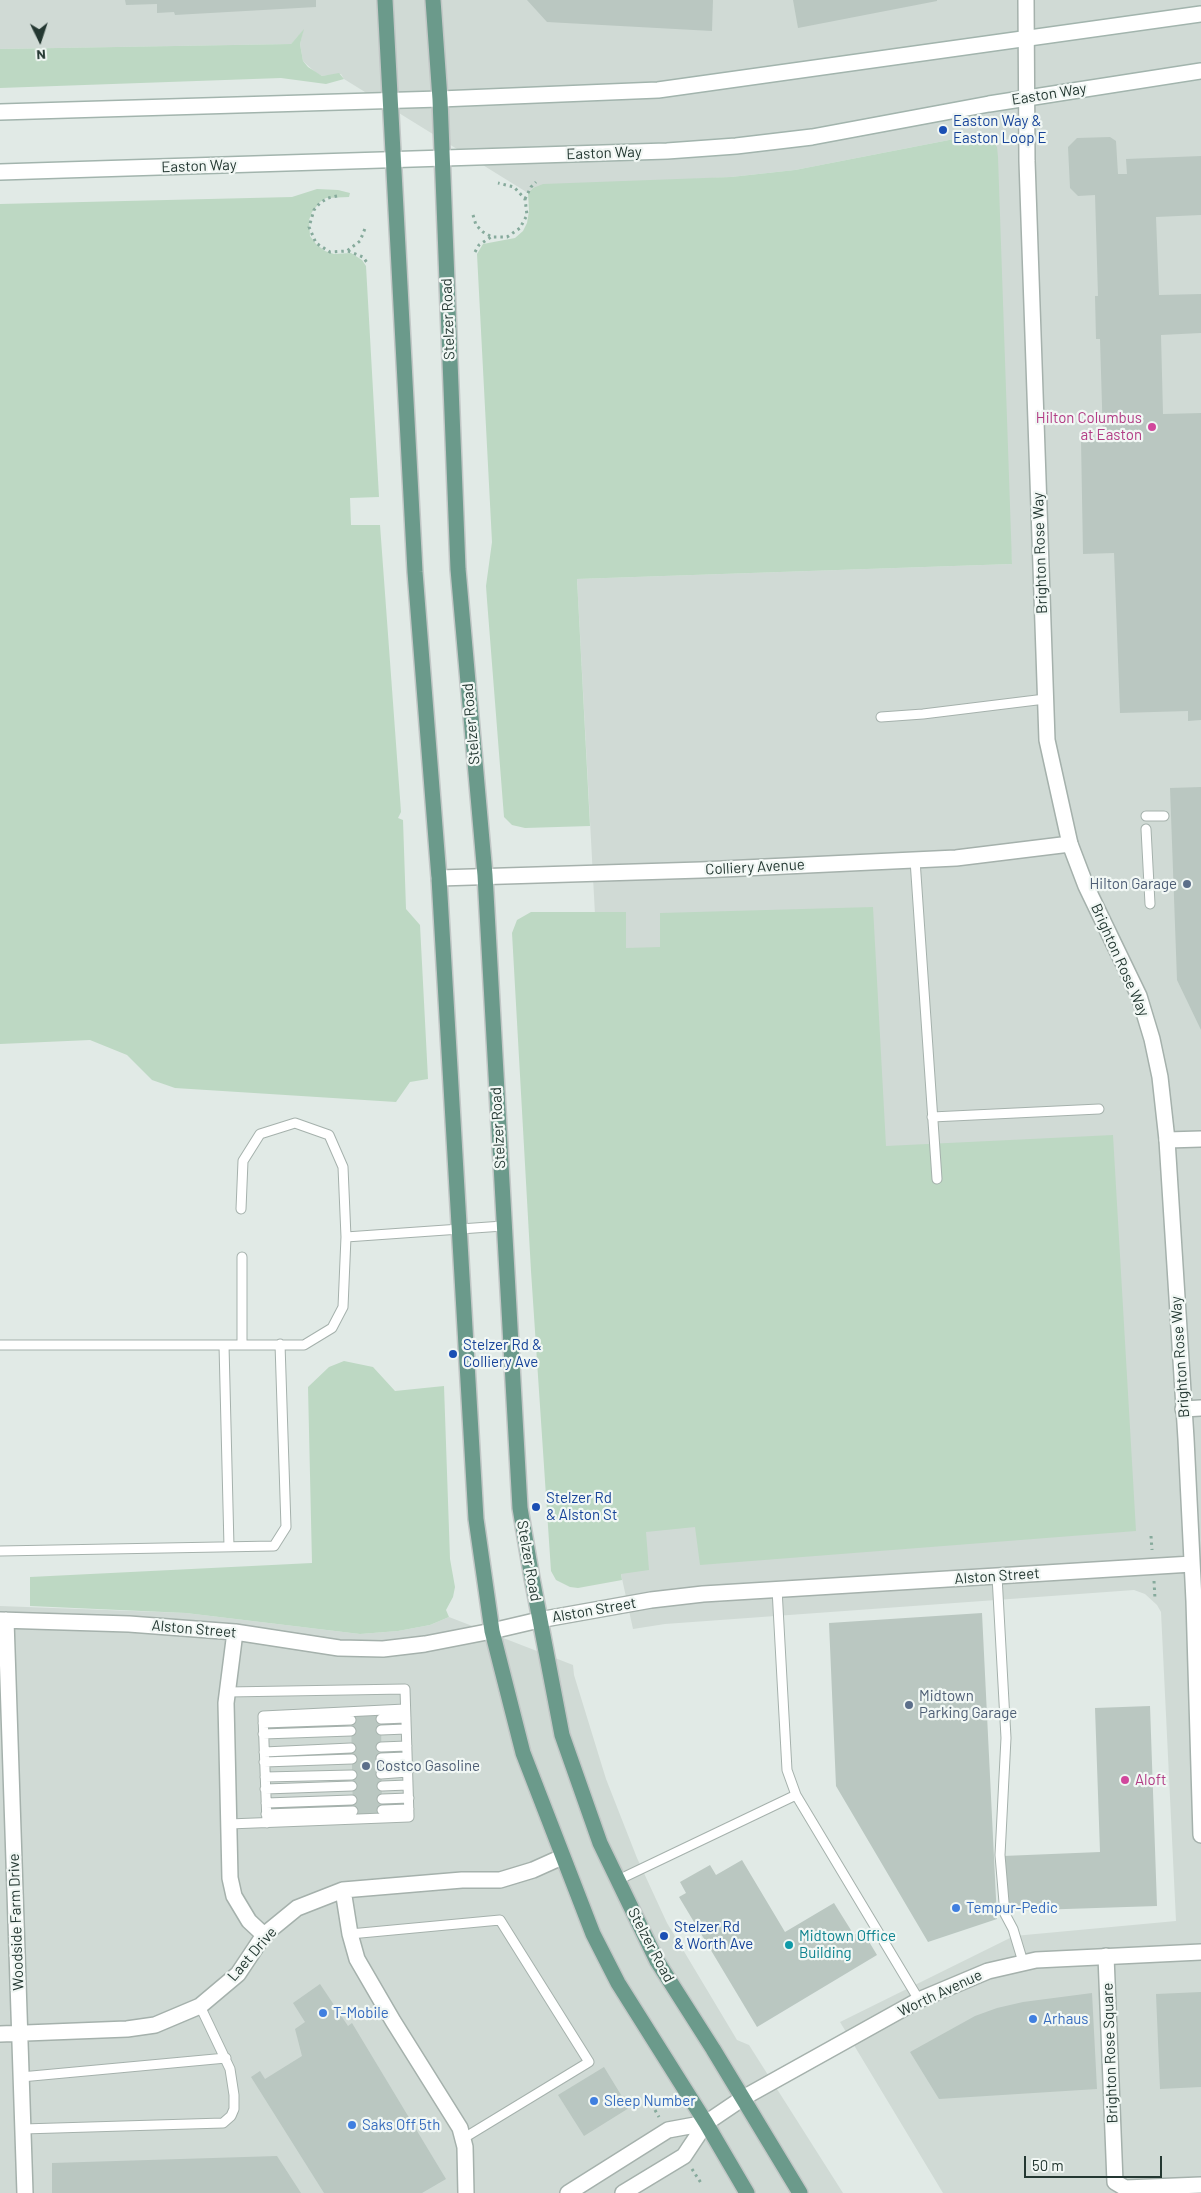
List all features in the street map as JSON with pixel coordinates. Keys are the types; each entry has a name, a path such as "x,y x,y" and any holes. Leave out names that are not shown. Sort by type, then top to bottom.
{"main road":[{"path":"385,0 415,572 439,878 476,1519 492,1631 523,1753 593,1934 618,1983 706,2123 747,2193"},
{"name":"Stelzer Road","path":"433,0 440,99 458,568 485,875 520,1508 539,1620 562,1735 600,1843 657,1961 800,2193"}],"street":[{"name":"Brighton Rose Way","path":"1026,0 1026,98 1047,740 1070,844 1086,886 1136,990 1145,1016 1160,1077 1167,1140 1192,1564 1201,1835"},
{"path":"0,112 440,99 658,90 1201,14"},
{"name":"Easton Way","path":"0,172 667,151 736,146 812,136 1026,98 1201,71"},
{"name":"Colliery Avenue","path":"439,878 485,875 683,871 973,857 1070,844"},
{"path":"1167,1140 1201,1139"},
{"path":"1183,1409 1201,1408"},
{"name":"Alston Street","path":"3,1620 129,1624 235,1632 338,1648 383,1649 425,1644 539,1620 651,1600 703,1594 1192,1564"},
{"name":"Woodside Farm Drive","path":"3,1620 25,2193"},
{"path":"235,1632 226,1703 230,1878 234,1896 249,1921 264,1935"},
{"name":"Laet Drive","path":"0,2034 127,2029 155,2025 200,2006 238,1974 264,1935 296,1908 344,1890 462,1880 500,1880 533,1870 562,1857"},
{"path":"344,1890 350,1934 357,1959 460,2128 464,2138 466,2193"},
{"name":"Worth Avenue","path":"623,2193 684,2156 706,2123 743,2098 919,2000 988,1971 1023,1962 1201,1952"},
{"name":"Brighton Rose Square","path":"1106,1956 1115,2182 1125,2188 1201,2185"},
{"name":"Worth Avenue","path":"568,2193 668,2130 706,2123"}],"lane":[{"path":"881,717 924,714 1045,699"},
{"path":"1146,816 1164,816"},
{"path":"1146,829 1150,904"},
{"path":"914,860 937,1179"},
{"path":"932,1117 1099,1109"},
{"path":"0,1345 304,1344 332,1328 343,1307 346,1237 343,1167 329,1135 295,1123 260,1134 243,1161 241,1209"},
{"path":"346,1237 504,1226"},
{"path":"242,1257 242,1344"},
{"path":"224,1344 229,1547"},
{"path":"0,1551 274,1546 286,1527 280,1344"},
{"path":"997,1576 1006,1738 1000,1854 1005,1914 1013,1929 1023,1962"},
{"path":"777,1589 787,1770 796,1795 919,2000"},
{"path":"228,1692 405,1689 410,1818 267,1819"},
{"path":"381,1719 406,1713"},
{"path":"267,1819 263,1716 406,1713"},
{"path":"263,1723 351,1720"},
{"path":"381,1730 406,1729"},
{"path":"263,1734 351,1731"},
{"path":"381,1747 407,1746"},
{"path":"264,1752 351,1748"},
{"path":"381,1758 407,1757"},
{"path":"264,1762 352,1759"},
{"path":"381,1774 408,1772"},
{"path":"265,1777 352,1774"},
{"path":"382,1786 408,1785"},
{"path":"265,1788 352,1786"},
{"path":"618,1880 796,1795"},
{"path":"382,1799 409,1798"},
{"path":"266,1803 352,1800"},
{"path":"382,1810 409,1809"},
{"path":"229,1824 353,1811"},
{"path":"350,1934 500,1920 589,2062 464,2138"},
{"path":"23,2129 223,2123 231,2116 234,2102 230,2069 200,2006"},
{"path":"21,2077 226,2058"}],"path":[{"path":"475,252 479,245 492,237 507,236 520,228 527,215 525,199 536,182"},
{"path":"498,183 514,187 525,199"},
{"path":"338,196 328,198 320,203 314,210 309,227 316,242 322,248 330,252 347,251 356,253 368,264"},
{"path":"473,215 476,225 492,237"},
{"path":"347,251 360,241 366,226"}],"shaded area":[{"path":"0,0 1201,0 1201,2193 943,2193 840,2022 1014,1936 1176,1921 1161,1612 1157,1605 1145,1594 1134,1590 665,1624 633,1629 621,1574 629,1548 577,579 1012,564 980,134 795,170 731,177 533,188 528,193 344,79 341,74 322,76 316,73 303,61 300,44 303,31 291,44 0,49"},
{"path":"0,1606 186,1613 360,1634 398,1631 430,1625 449,1617 573,1665 574,1675 606,1779 637,1858 667,1923 737,2040 749,2045 843,2193 0,2193"}],"green space":[{"path":"304,29 300,44 303,61 308,67 322,76 339,73 344,79 326,84 281,78 0,88 0,49 291,44"},
{"path":"980,134 993,141 997,147 998,157 1012,564 577,579 590,826 525,828 512,825 504,817 486,586 492,542 477,254 483,244 515,238 523,231 527,223 529,211 528,193 533,188 543,184 731,177 795,170"},
{"path":"317,189 338,190 350,193 349,197 326,198 320,202 312,212 309,220 310,236 325,251 334,254 351,253 362,260 366,266 379,497 350,498 351,525 380,525 401,812 398,818 403,820 406,909 420,925 428,1079 410,1082 396,1102 175,1088 152,1080 127,1055 90,1040 0,1044 0,204 292,197"},
{"path":"873,907 886,1146 1113,1135 1136,1531 700,1565 695,1527 646,1532 649,1570 621,1574 622,1580 578,1588 570,1587 556,1580 551,1571 531,1271 512,933 517,920 531,912 626,912 626,948 660,947 660,913"},
{"path":"344,1361 373,1367 395,1391 444,1386 450,1559 455,1587 453,1597 446,1610 449,1617 430,1625 398,1631 360,1634 186,1613 30,1606 30,1577 312,1563 308,1387 329,1367"}],"building":[{"path":"125,0 316,0 316,7 175,15 174,12 157,13 157,4 126,5"},
{"path":"527,0 713,0 712,31 547,22"},
{"path":"793,0 937,0 937,1 798,28"},
{"name":"Hilton Columbus at Easton","path":"1110,137 1116,141 1118,174 1127,174 1126,159 1201,156 1201,215 1156,217 1159,295 1201,294 1201,333 1161,335 1163,414 1201,413 1201,720 1188,721 1188,711 1120,713 1114,553 1083,554 1081,440 1103,439 1100,339 1096,339 1095,296 1098,296 1095,195 1078,196 1070,188 1068,147 1077,138"},
{"name":"Hilton Garage","path":"1201,787 1201,1030 1177,980 1170,788"},
{"name":"Midtown Parking Garage","path":"982,1613 997,1919 928,1942 836,1786 829,1623"},
{"name":"Aloft","path":"1150,1706 1157,1906 1005,1911 1003,1856 1100,1852 1095,1708"},
{"name":"Costco Gasoline","path":"381,1713 382,1816 353,1816 351,1715"},
{"name":"Midtown Office Building","path":"742,1860 785,1932 834,1903 854,1935 862,1930 877,1955 757,2027 679,1897 686,1893 680,1882 710,1865 716,1875"},
{"path":"320,1984 348,2026 352,2023 446,2179 422,2193 324,2193 251,2077 260,2071 265,2079 302,2056 295,2029 305,2022 293,2003"},
{"path":"1201,1992 1201,2087 1160,2089 1156,1994"},
{"path":"1092,1993 1097,2089 939,2099 910,2052 975,2016 997,2008 1023,2002"},
{"name":"Sleep Number","path":"604,2067 629,2108 584,2136 558,2095"},
{"path":"277,2156 301,2193 52,2193 52,2163"}],"place":[{"name":"Easton Way & Easton Loop E","path":"943,130"},
{"name":"Hilton Columbus at Easton","path":"1152,427"},
{"name":"Hilton Garage","path":"1187,884"},
{"name":"Stelzer Rd & Colliery Ave","path":"453,1354"},
{"name":"Stelzer Rd & Alston St","path":"536,1507"},
{"name":"Midtown Parking Garage","path":"909,1705"},
{"name":"Costco Gasoline","path":"366,1766"},
{"name":"Aloft","path":"1125,1780"},
{"name":"Tempur-Pedic","path":"956,1908"},
{"name":"Stelzer Rd & Worth Ave","path":"664,1936"},
{"name":"Midtown Office Building","path":"789,1945"},
{"name":"T-Mobile","path":"323,2013"},
{"name":"Arhaus","path":"1033,2019"},
{"name":"Sleep Number","path":"594,2101"},
{"name":"Saks Off 5th","path":"352,2125"}]}
